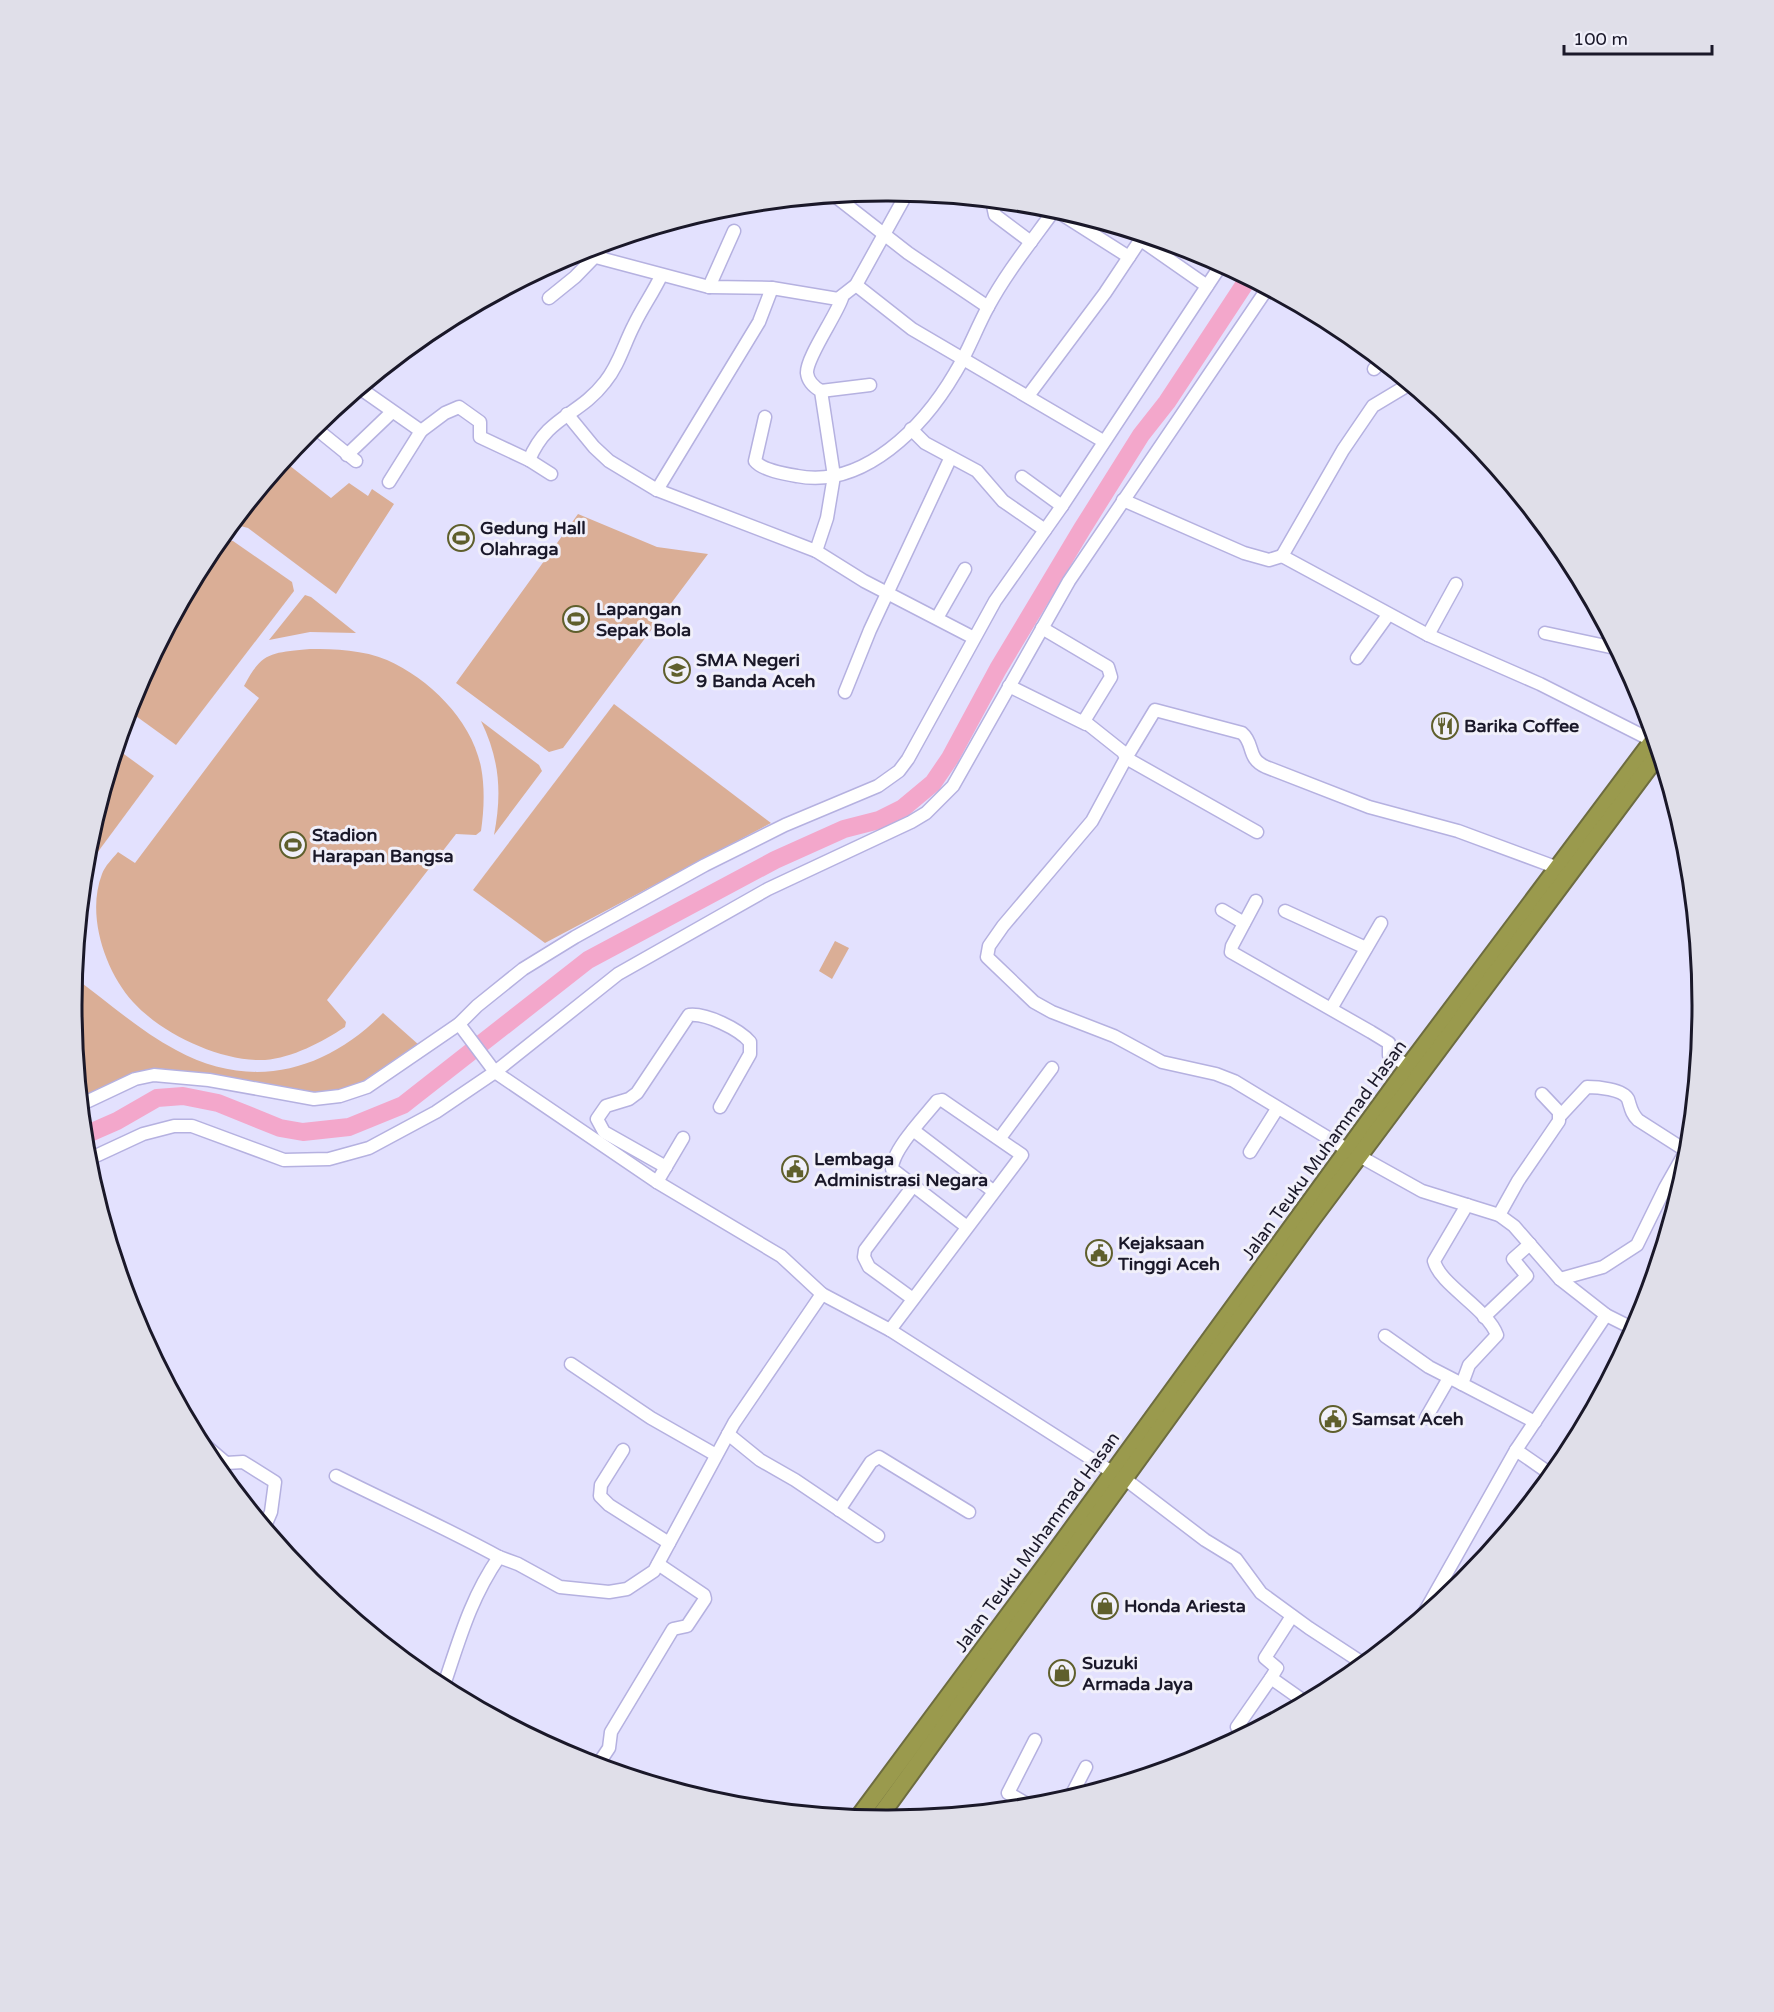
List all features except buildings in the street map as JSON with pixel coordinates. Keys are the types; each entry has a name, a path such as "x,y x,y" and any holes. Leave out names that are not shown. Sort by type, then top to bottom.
{"highway":[{"name":"Jalan Teuku Muhammad Hasan","path":"1354,1153 1409,1066 1531,915 1558,868 1650,751"},
{"name":"Jalan Teuku Muhammad Hasan","path":"874,1810 1087,1521 1307,1216 1650,751"}],"street":[{"path":"816,551 827,518 834,476 821,391 811,383 808,367 842,298 856,285 902,202"},
{"path":"843,203 908,253 988,307"},
{"path":"994,208 995,215 1031,242"},
{"path":"765,417 755,460 758,465 810,478 834,476 871,462 911,429 947,386 988,307 1048,218"},
{"path":"1081,226 1129,257"},
{"path":"709,287 734,231"},
{"path":"1028,396 1139,242"},
{"path":"1155,247 1207,286"},
{"path":"549,298 593,258 709,287 772,288 842,298"},
{"path":"88,1101 135,1079 154,1075 209,1080 314,1099 340,1096 367,1086 462,1028 477,1006 523,969 575,937 784,825 890,779 908,759 995,601 1062,506 1216,272"},
{"path":"529,460 542,434 583,404 607,380 644,304 661,276"},
{"path":"856,285 912,329 1103,441"},
{"path":"657,490 759,322 772,288"},
{"path":"97,1155 143,1134 174,1126 192,1126 284,1160 329,1159 369,1148 436,1112 618,974 768,889 927,813 953,786 1069,581 1263,295"},
{"path":"821,391 870,384"},
{"path":"1123,500 1262,559 1269,560 1282,556 1343,450 1373,406 1402,389"},
{"path":"367,393 421,431"},
{"path":"388,482 421,431 445,413 459,407 480,422 478,435 480,437 529,460 551,474"},
{"path":"322,434 351,458 392,412"},
{"path":"567,414 594,447 609,461 657,490 816,551 842,569 974,638"},
{"path":"911,429 925,443 950,459 977,471 1003,501 1045,530"},
{"path":"845,692 868,634 950,459"},
{"path":"1022,477 1062,506"},
{"path":"1282,556 1388,615 1540,684 1646,740"},
{"path":"937,618 965,569"},
{"path":"1428,635 1456,584"},
{"path":"1357,658 1388,615"},
{"path":"1042,628 1108,667 1111,672 1111,677 1085,716 1086,723"},
{"path":"1545,633 1607,646"},
{"path":"1009,686 1086,723 1123,752 1126,758 1257,832"},
{"path":"1558,868 1458,831 1369,807 1266,767 1253,758 1246,737 1242,733 1160,710 1152,712 1092,821 1004,926 989,946 987,957 1034,1002 1052,1012 1114,1036 1162,1062 1216,1074 1234,1081 1277,1109 1422,1191 1499,1215 1514,1226 1560,1279 1606,1315 1625,1325"},
{"path":"1256,901 1231,952 1332,1007 1388,1042 1389,1055 1409,1066"},
{"path":"1222,910 1244,923"},
{"path":"1285,911 1366,948"},
{"path":"1332,1007 1381,923"},
{"path":"666,1167 604,1132 597,1119 606,1106 629,1100 637,1093 684,1019 689,1016 702,1016 739,1033 750,1042 750,1054 720,1107"},
{"path":"462,1028 492,1068 657,1182 780,1256 822,1294 890,1330 1119,1476 1205,1540 1236,1559 1261,1593 1356,1659"},
{"path":"1000,1138 1052,1068"},
{"path":"1499,1215 1560,1116 1587,1087 1622,1093 1628,1101 1632,1114 1638,1120 1679,1146"},
{"path":"1542,1094 1556,1108 1560,1116"},
{"path":"890,1330 968,1227 993,1191 1022,1155 942,1100 937,1101 914,1130 892,1164 895,1173 968,1227"},
{"path":"1250,1152 1277,1109"},
{"path":"914,1130 993,1191"},
{"path":"657,1182 683,1138"},
{"path":"1560,1279 1604,1267 1637,1245 1673,1174"},
{"path":"913,1186 865,1250 864,1257 869,1267 913,1299"},
{"path":"1462,1384 1469,1365 1477,1354 1496,1338 1496,1332 1484,1317 1438,1271 1434,1262 1467,1205"},
{"path":"1484,1317 1527,1276 1513,1259 1530,1244"},
{"path":"336,1476 430,1524 518,1564 560,1587 609,1592 627,1589 642,1581 658,1564 728,1434 822,1294"},
{"path":"1435,1594 1516,1450 1606,1315"},
{"path":"1385,1336 1449,1378 1535,1422"},
{"path":"571,1364 651,1418 716,1455"},
{"path":"1426,1419 1449,1378"},
{"path":"728,1434 760,1460 878,1536"},
{"path":"623,1450 601,1485 600,1496 669,1543"},
{"path":"1516,1450 1544,1470"},
{"path":"839,1509 871,1462 879,1456 969,1512"},
{"path":"224,1461 226,1463 243,1462 275,1482 272,1512 268,1519"},
{"path":"446,1679 467,1612 477,1590 499,1557"},
{"path":"602,1758 609,1748 611,1732 674,1629 687,1626 704,1600 704,1595 658,1564"},
{"path":"1237,1727 1277,1668 1265,1660 1265,1656 1292,1616"},
{"path":"1271,1678 1298,1697"},
{"path":"1019,1799 1008,1793 1035,1740"},
{"path":"1075,1788 1086,1767"}],"shaded area":[{"path":"291,467 331,498 349,483 368,496 372,489 394,504 336,594 248,528 242,526"},
{"name":"Lapangan Sepak Bola","path":"578,514 657,547 708,554 563,748 549,752 456,683"},
{"path":"233,541 292,582 294,591 176,745 137,717 165,650 190,604 218,559"},
{"path":"305,595 311,597 356,633 310,632 269,640"},
{"name":"Stadion Harapan Bangsa","path":"310,649 359,652 387,660 419,678 447,703 469,734 481,767 484,799 481,831 476,835 456,834 327,1000 346,1022 345,1027 317,1044 275,1059 230,1056 193,1044 176,1035 145,1014 133,1002 114,975 101,942 96,907 98,890 103,871 118,852 135,863 259,698 244,686 257,666 277,653"},
{"path":"614,704 771,823 545,943 473,890"},
{"path":"481,721 539,765 542,771 494,835 497,820 498,777 496,763"},
{"path":"123,753 154,776 97,853"},
{"path":"835,941 849,948 832,979 819,971"},
{"path":"83,984 137,1025 176,1050 204,1063 232,1070 259,1072 286,1069 312,1061 337,1049 361,1033 383,1013 419,1045 379,1074 342,1092 313,1093 214,1074 155,1068 88,1098 84,1059"}],"waterway":[{"path":"93,1132 117,1121 157,1098 183,1096 218,1103 280,1128 303,1132 349,1127 403,1105 588,960 775,860 844,829 879,820 903,808 933,783 950,758 998,669 1082,529 1141,435 1167,402 1244,285"}],"place":[{"name":"Gedung Hall Olahraga","path":"461,538"},
{"name":"Lapangan Sepak Bola","path":"576,619"},
{"name":"SMA Negeri 9 Banda Aceh","path":"677,670"},
{"name":"Barika Coffee","path":"1445,726"},
{"name":"Stadion Harapan Bangsa","path":"293,845"},
{"name":"Lembaga Administrasi Negara","path":"795,1169"},
{"name":"Kejaksaan Tinggi Aceh","path":"1099,1253"},
{"name":"Samsat Aceh","path":"1333,1419"},
{"name":"Honda Ariesta","path":"1105,1606"},
{"name":"Suzuki Armada Jaya","path":"1062,1673"}]}
